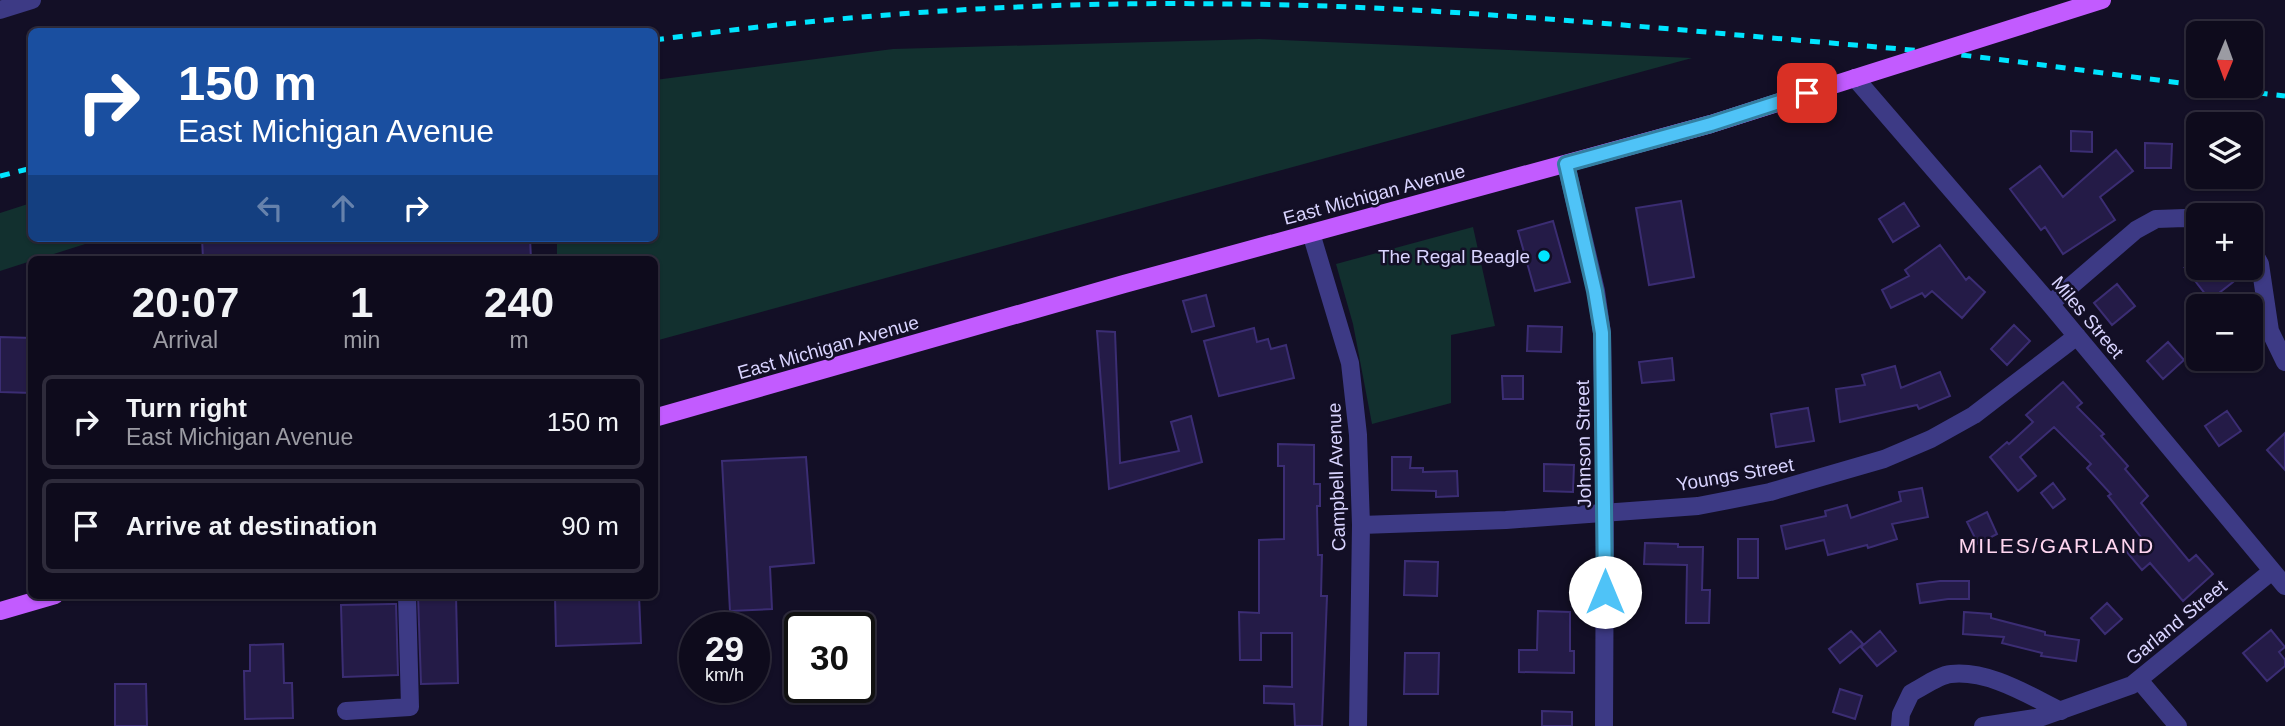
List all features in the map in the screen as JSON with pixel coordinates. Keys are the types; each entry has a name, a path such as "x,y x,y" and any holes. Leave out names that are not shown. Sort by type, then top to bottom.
{"main road":[{"name":"East Michigan Avenue","path":"658,417 1311,233 1711,124 2102,0"},
{"path":"0,611 41,599"}],"street":[{"path":"0,10 32,0"},
{"name":"Miles Street","path":"1855,78 2050,304 2285,586"},
{"name":"Johnson Street","path":"1566,164 1602,333 1604,726"},
{"path":"2050,304 2136,230 2156,219 2186,218"},
{"name":"Campbell Avenue","path":"1311,233 1350,363 1358,435 1361,525 1358,726"},
{"path":"2262,280 2270,331 2285,362"},
{"name":"Youngs Street","path":"1361,525 1506,520 1698,506 1770,492 1884,459 1931,439 1974,415 2077,336"},
{"name":"Garland Street","path":"1983,726 2043,721 2061,711 2132,685 2272,571"},
{"path":"346,711 410,707 407,599"},
{"path":"1900,726 1911,693 1950,674 1980,677 2009,686 2061,711"},
{"path":"2139,680 2178,726"}],"green space":[{"path":"1259,39 1692,58 658,340 658,256 557,256 557,242 658,242 658,80 893,49"},
{"path":"28,204 28,242 91,242 47,256 28,256 28,262 0,271 0,213"},
{"path":"1473,227 1495,326 1451,335 1451,403 1372,424 1353,324 1336,264"}],"building":[{"path":"2071,131 2092,132 2092,152 2071,151"},
{"path":"2145,143 2172,144 2171,168 2145,168"},
{"path":"2116,150 2133,171 2100,197 2115,220 2063,254 2045,227 2041,230 2010,189 2040,166 2063,197"},
{"path":"1681,201 1694,277 1649,285 1636,208"},
{"path":"1904,203 1919,226 1893,242 1879,219"},
{"name":"The Regal Beagle","path":"1553,221 1570,282 1535,291 1518,231"},
{"path":"202,242 530,242 531,256 203,256"},
{"path":"1940,245 1966,280 1969,277 1985,292 1962,318 1932,291 1925,297 1922,293 1891,308 1882,290 1909,276 1905,270"},
{"path":"2194,280 2233,282 2218,294 2205,294"},
{"path":"2117,284 2135,306 2112,325 2094,303"},
{"path":"1206,295 1214,326 1192,332 1183,301"},
{"path":"2014,325 2030,341 2007,365 1991,349"},
{"path":"1528,326 1562,327 1561,352 1527,351"},
{"path":"1254,328 1257,342 1268,339 1271,349 1286,345 1294,378 1219,396 1204,341"},
{"path":"1097,331 1115,332 1120,463 1179,451 1171,422 1191,416 1202,462 1109,489"},
{"path":"0,337 28,338 28,393 0,392"},
{"path":"2168,342 2184,360 2163,379 2147,361"},
{"path":"1672,358 1674,380 1642,383 1639,362"},
{"path":"1895,366 1901,388 1940,372 1950,396 1919,409 1917,405 1840,422 1836,389 1865,385 1862,375"},
{"path":"1502,376 1523,376 1523,399 1503,399"},
{"path":"2063,382 2082,403 2077,407 2104,434 2101,436 2128,466 2125,469 2148,496 2141,503 2189,561 2196,555 2213,574 2183,601 2150,563 2142,570 2125,550 2141,537 2108,496 2111,494 2087,468 2091,464 2054,427 2020,457 2036,476 2018,491 1990,457 2033,422 2026,415"},
{"path":"1808,408 1814,441 1776,447 1771,414"},
{"path":"2227,411 2241,431 2219,446 2205,426"},
{"path":"2285,433 2285,470 2267,450"},
{"path":"1278,444 1314,445 1314,484 1320,484 1320,506 1317,506 1318,555 1322,555 1321,596 1327,596 1322,726 1295,726 1294,704 1264,703 1264,686 1292,687 1292,633 1261,633 1261,660 1240,660 1239,612 1259,613 1259,540 1284,539 1284,466 1278,466"},
{"path":"806,457 814,563 770,567 772,609 730,611 722,461"},
{"path":"1392,457 1411,457 1410,468 1423,468 1423,472 1457,471 1458,496 1436,497 1436,491 1392,490"},
{"path":"1544,464 1574,465 1573,492 1544,491"},
{"path":"2053,483 2065,499 2053,508 2041,493"},
{"path":"1922,488 1928,517 1892,524 1897,539 1868,548 1867,545 1828,555 1824,540 1786,549 1781,526 1826,516 1825,511 1847,505 1851,518 1901,501 1899,492"},
{"path":"1987,512 1997,534 1978,544 1967,522"},
{"path":"1738,539 1758,539 1758,578 1738,578"},
{"path":"1645,543 1703,547 1702,590 1710,590 1709,623 1686,623 1687,565 1644,564"},
{"path":"1405,561 1438,562 1437,596 1404,595"},
{"path":"1969,581 1969,599 1920,603 1917,584"},
{"path":"418,599 456,599 458,683 421,684"},
{"path":"555,599 639,599 641,643 556,646"},
{"path":"2107,603 2122,619 2105,634 2091,618"},
{"path":"396,604 398,675 343,677 341,605"},
{"path":"1538,611 1570,612 1570,651 1574,651 1574,673 1519,672 1519,650 1537,650"},
{"path":"1964,612 1991,614 1991,618 2045,632 2045,635 2079,640 2076,661 2041,656 2042,653 2002,643 2004,637 1963,634"},
{"path":"2271,630 2285,647 2279,652 2285,660 2285,666 2267,681 2243,653"},
{"path":"1851,631 1863,644 1840,663 1829,649"},
{"path":"1880,631 1896,651 1877,666 1861,647"},
{"path":"283,644 284,683 292,683 293,718 245,719 244,671 250,671 250,645"},
{"path":"1405,653 1439,653 1438,694 1404,694"},
{"path":"115,684 146,684 147,726 115,726"},
{"path":"1840,689 1862,696 1855,719 1833,712"},
{"path":"1542,711 1572,712 1572,726 1542,726"}],"railway":[{"path":"658,39 869,16 1013,7 1287,5 1521,17 1881,47 2186,83"},
{"path":"2263,93 2285,96"},
{"path":"0,176 28,169"}],"place":[{"name":"The Regal Beagle","path":"1544,256"}],"district":[{"name":"MILES/GARLAND","path":"2057,546"}],"route":[{"path":"1605,592 1602,333 1566,164 1711,124 1807,93"}]}
